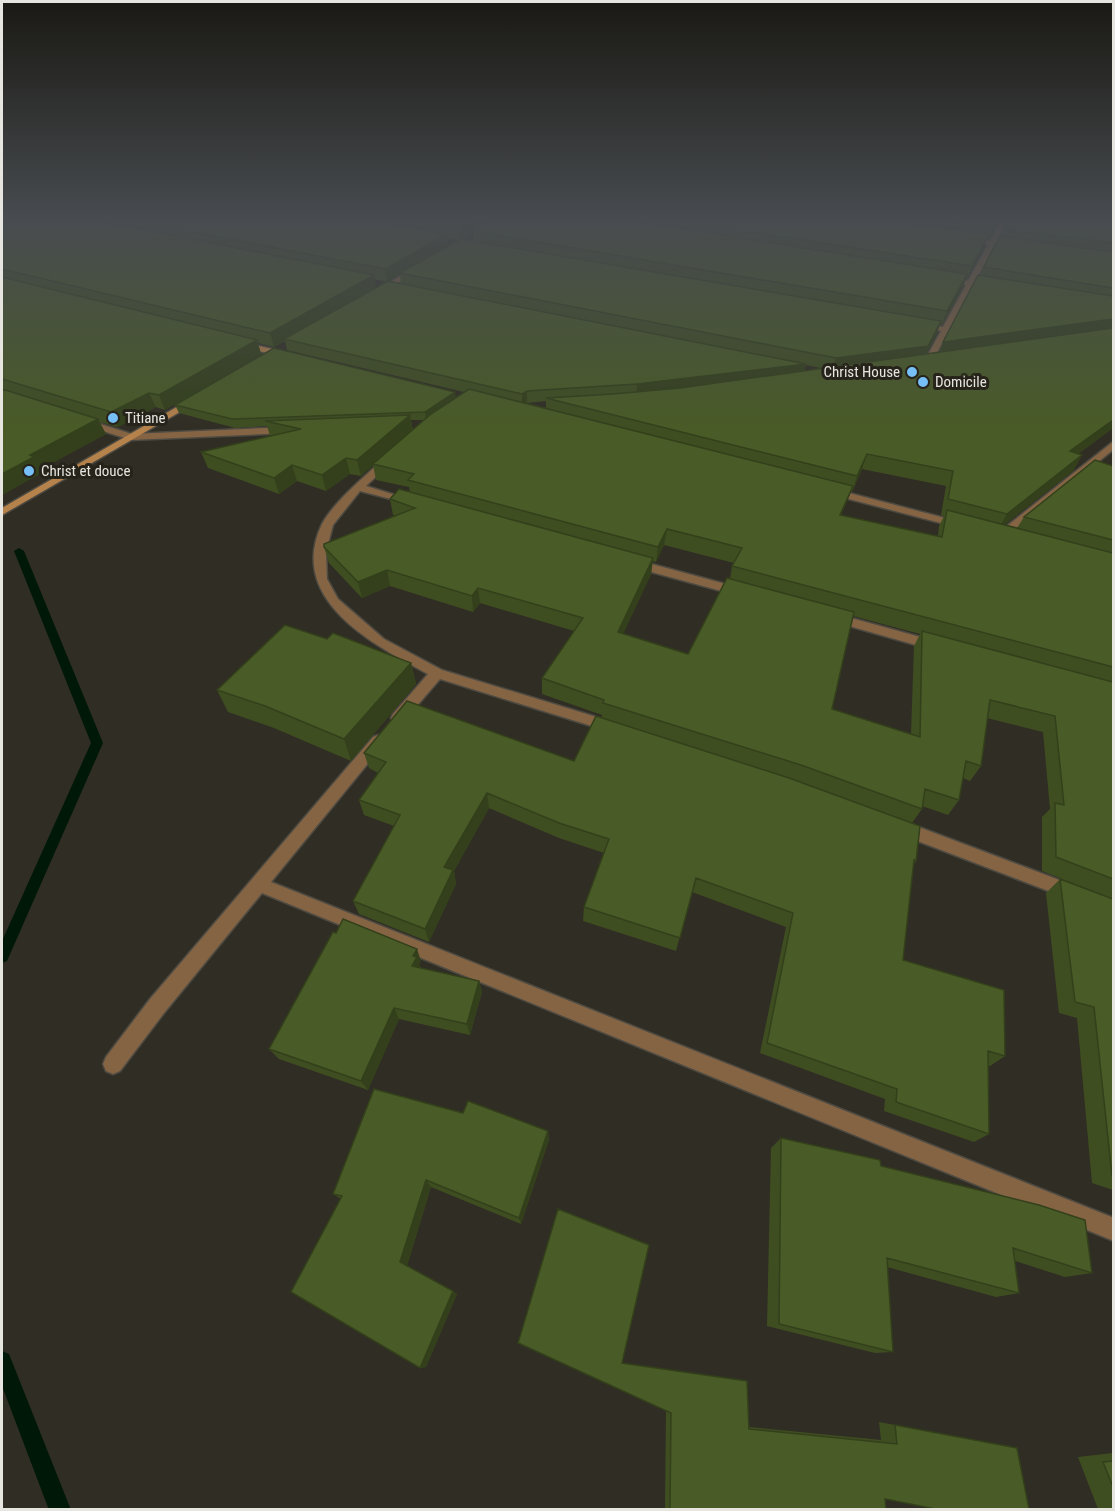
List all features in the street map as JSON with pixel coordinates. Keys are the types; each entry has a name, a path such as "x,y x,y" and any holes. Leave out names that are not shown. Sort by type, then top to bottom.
{"street":[{"path":"366,298 377,292"},
{"path":"929,360 967,292"},
{"path":"912,324 947,330"},
{"path":"229,341 274,352 285,351"},
{"path":"264,358 274,352"},
{"path":"918,362 941,359"},
{"path":"2,512 202,395"},
{"path":"77,420 131,437 306,430"},
{"path":"991,532 1008,537 1113,444"},
{"path":"403,448 358,487 328,524 320,552 321,579 333,601 379,642 436,673 626,732"},
{"path":"358,487 427,506"},
{"path":"819,488 968,526"},
{"path":"621,560 747,594"},
{"path":"816,613 953,651"},
{"path":"113,1064 157,1006 436,673"},
{"path":"890,823 1091,899"},
{"path":"258,884 1113,1230"}],"building":[{"path":"2,292 61,292 257,340 159,395 149,393 111,412 2,379"},
{"path":"96,292 344,292 270,333"},
{"path":"369,292 441,292 806,364 637,384 527,391 522,394 284,339"},
{"path":"495,292 768,292 941,321 928,346 836,358"},
{"path":"831,292 958,292 947,311"},
{"path":"969,292 1084,292 1113,296 1113,319 943,342"},
{"path":"1113,328 1113,420 1070,451 1082,455 1007,514 948,499 953,471 867,454 857,476 546,398 680,388"},
{"path":"274,348 455,392 425,412 232,419 175,405"},
{"path":"2,389 98,419 30,455 34,457 2,474"},
{"path":"469,389 853,486 840,515 942,537 947,510 1113,553 1113,667 732,566 742,548 667,529 658,547 408,480 414,474 373,464 431,414"},
{"path":"410,415 357,460 346,458 322,475 292,465 274,478 201,452 301,429 265,421"},
{"path":"1095,460 1113,466 1113,540 1024,517"},
{"path":"399,489 653,558 618,632 688,654 727,578 854,612 832,709 920,737 922,631 1113,682 1113,879 1056,857 1055,803 1064,805 1055,716 990,700 981,766 966,761 959,800 925,789 922,809 801,765 603,703 604,700 542,678 583,618 478,588 472,596 387,570 358,582 324,547 324,544 415,508 390,499"},
{"path":"285,625 327,639 333,633 411,663 344,739 265,706 217,690"},
{"path":"407,701 574,761 596,716 789,778 920,826 903,960 1004,990 1005,1056 988,1051 989,1134 896,1102 897,1089 767,1043 793,913 696,878 680,938 584,907 609,839 559,823 487,793 444,867 453,870 425,929 353,901 400,815 359,800 386,762 364,753"},
{"path":"1060,879 1113,899 1113,1177 1094,1007 1075,1002"},
{"path":"343,919 417,949 413,956 417,957 412,966 479,981 467,1024 394,1008 361,1081 269,1049 333,932 336,933"},
{"path":"374,1089 463,1113 468,1101 548,1131 519,1218 426,1180 400,1262 453,1291 420,1368 291,1292 342,1196 333,1194"},
{"path":"781,1138 880,1160 881,1166 1039,1205 1085,1220 1092,1273 1013,1248 1019,1293 887,1258 893,1352 779,1324"},
{"path":"558,1209 649,1245 622,1363 747,1381 749,1429 897,1444 895,1425 1017,1448 1029,1509 935,1509 885,1499 886,1509 670,1509 671,1413 518,1343"},
{"path":"1113,1461 1113,1487 1103,1462"}],"waterway":[{"path":"2,956 97,743 19,551"},
{"path":"2,1361 60,1510"}],"place":[{"name":"Christ House","path":"912,372"},
{"name":"Domicile","path":"923,382"},
{"name":"Titiane","path":"113,418"},
{"name":"Christ et douce","path":"29,471"}]}
